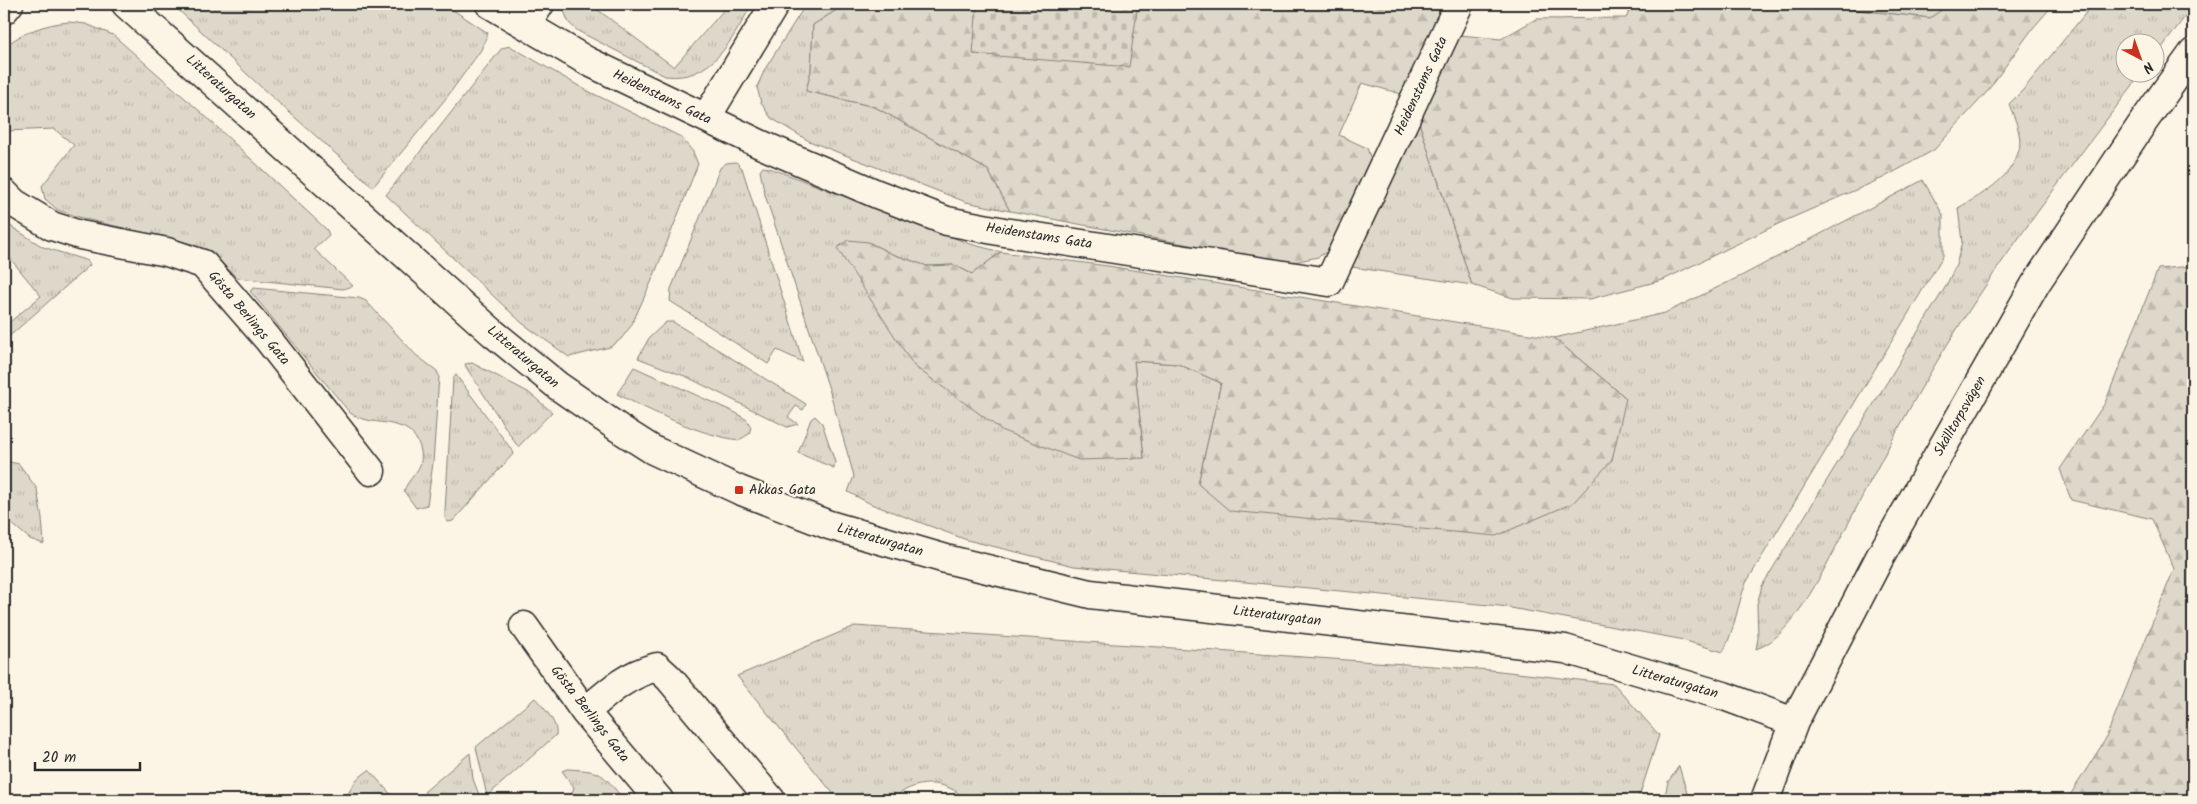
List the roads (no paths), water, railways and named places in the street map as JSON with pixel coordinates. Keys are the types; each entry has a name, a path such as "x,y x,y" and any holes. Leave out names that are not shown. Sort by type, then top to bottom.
{"street":[{"path":"4,10 9,4"},
{"name":"Litteraturgatan","path":"126,4 494,333 558,386 620,430 653,450 739,490 829,525 946,559 1090,594 1565,649 1724,696 1794,722"},
{"name":"Heidenstams Gata","path":"490,4 533,14 587,61 760,144 850,183 947,221 1004,232 1329,282 1459,4"},
{"path":"706,118 775,4"},
{"name":"Skälltorpsvägen","path":"1765,800 1794,722 1880,557 2036,284 2144,121 2193,53"},
{"name":"Gösta Berlings Gata","path":"4,193 14,203 52,226 80,235 167,252 203,264 267,338 371,471"},
{"name":"Gösta Berlings Gata","path":"524,626 585,712 659,800"},
{"path":"585,712 617,684 638,672 657,667 669,678 771,800"}],"place":[{"name":"Akkas Gata","path":"739,490"}]}
